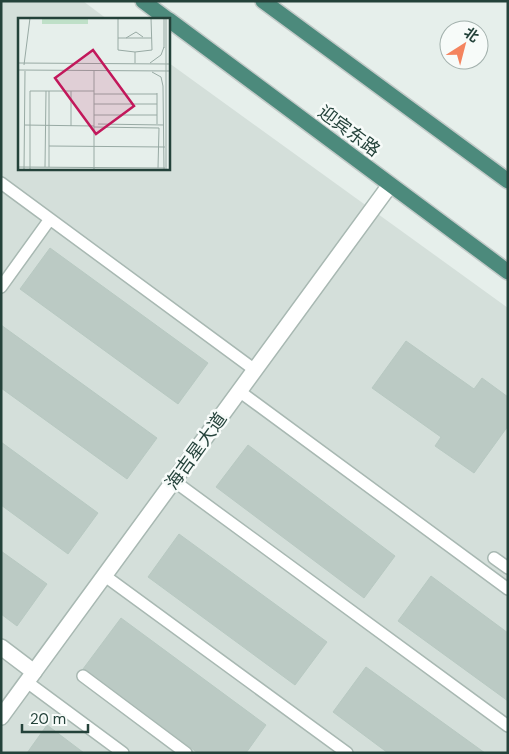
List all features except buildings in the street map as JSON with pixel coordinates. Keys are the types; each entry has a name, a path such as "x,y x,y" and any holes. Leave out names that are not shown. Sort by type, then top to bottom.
{"highway":[{"name":"迎宾东路","path":"143,1 167,18"},
{"path":"263,1 508,181"},
{"name":"迎宾东路","path":"170,20 508,272"}],"street":[{"name":"海吉星大道","path":"1,717 390,184"},
{"path":"1,647 31,677"}],"lane":[{"path":"1,183 255,370"},
{"path":"1,287 50,219"},
{"path":"239,391 508,589"},
{"path":"174,481 508,726"},
{"path":"494,558 508,568"},
{"path":"105,576 347,753"},
{"path":"83,676 186,753"},
{"path":"31,677 123,753"}],"shaded area":[{"path":"1,1 83,1 106,18 18,18 18,170 170,170 170,64 508,308 508,753 1,753"}]}
